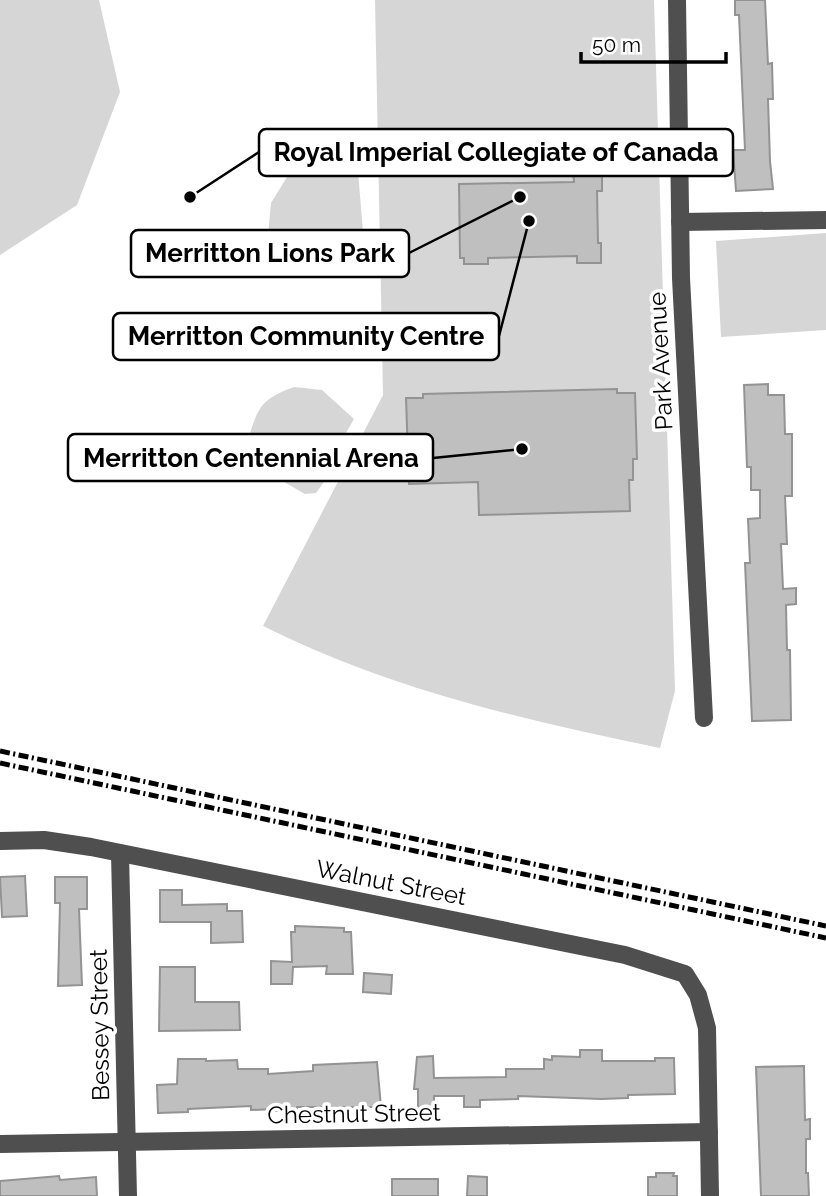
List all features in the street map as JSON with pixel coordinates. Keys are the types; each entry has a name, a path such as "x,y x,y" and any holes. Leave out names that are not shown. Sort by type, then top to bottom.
{"street":[{"name":"Park Avenue","path":"677,0 680,222 704,719"},
{"path":"680,222 826,220"},
{"name":"Walnut Street","path":"0,841 44,840 120,854 625,955 685,974 698,995 707,1028 710,1196"},
{"name":"Bessey Street","path":"120,854 128,1196"},
{"name":"Chestnut Street","path":"0,1144 709,1132"}],"shaded area":[{"path":"0,0 99,0 120,92 77,205 0,255"},
{"path":"375,0 654,0 675,691 660,748 507,714 408,685 359,668 263,626 383,395"},
{"path":"317,165 358,171 364,245 370,248 371,257 361,266 346,257 275,256 268,235 271,203 287,177"},
{"path":"826,233 826,330 721,337 716,241"},
{"path":"294,387 322,390 354,419 339,445 347,450 316,493 305,494 263,470 270,457 247,443 257,413 267,401"}],"building":[{"path":"735,0 765,0 768,64 772,63 773,99 768,99 773,189 736,191 733,150 745,150 739,15 735,15"},
{"path":"602,169 602,191 597,191 601,263 577,263 577,256 488,258 488,264 464,264 464,258 460,258 459,184 574,182 573,170"},
{"path":"768,384 768,395 784,395 785,434 792,434 792,496 785,496 787,544 781,544 783,589 796,588 796,604 786,605 791,720 752,721 745,563 750,563 748,519 760,518 760,490 751,490 751,467 747,467 744,385"},
{"path":"617,389 617,393 635,393 637,459 633,459 633,480 629,480 630,511 479,515 478,482 409,484 406,398 423,398 423,394"},
{"path":"25,876 27,916 2,917 0,877"},
{"path":"55,877 87,877 87,909 79,909 82,985 58,986 60,903 55,903"},
{"path":"160,890 182,890 182,905 227,904 227,911 242,911 243,942 211,943 211,922 160,922"},
{"path":"295,926 344,928 344,932 351,932 353,974 326,974 327,966 293,967 292,984 271,984 271,961 292,962 291,932 295,932"},
{"path":"160,967 195,967 195,1002 239,1002 240,1030 159,1031"},
{"path":"364,973 392,975 391,994 363,992"},
{"path":"580,1050 602,1050 602,1061 655,1061 655,1058 674,1058 675,1094 628,1095 628,1098 601,1099 518,1096 518,1099 480,1100 480,1107 464,1107 464,1096 434,1096 434,1110 418,1110 418,1089 414,1089 417,1057 433,1056 434,1078 506,1077 506,1069 544,1069 544,1059 552,1060 552,1056 580,1057"},
{"path":"178,1059 237,1060 238,1069 268,1069 268,1074 313,1071 313,1065 377,1062 381,1107 297,1107 297,1110 276,1111 251,1110 251,1106 158,1113 157,1085 177,1084"},
{"path":"804,1066 805,1120 810,1119 810,1139 806,1139 809,1196 761,1196 756,1067"},
{"path":"656,1173 674,1173 673,1176 677,1176 677,1196 648,1196 648,1177 656,1177"},
{"path":"59,1176 60,1180 96,1177 97,1196 0,1196 0,1181"},
{"path":"468,1176 487,1177 487,1196 467,1196"},
{"path":"392,1179 438,1179 438,1196 392,1196"}],"railway":[{"path":"0,751 826,926"},
{"path":"0,763 826,938"}],"place":[{"name":"Royal Imperial Collegiate of Canada","path":"190,197"},
{"name":"Merritton Lions Park","path":"520,197"},
{"name":"Merritton Community Centre","path":"529,221"},
{"name":"Merritton Centennial Arena","path":"522,449"}]}
